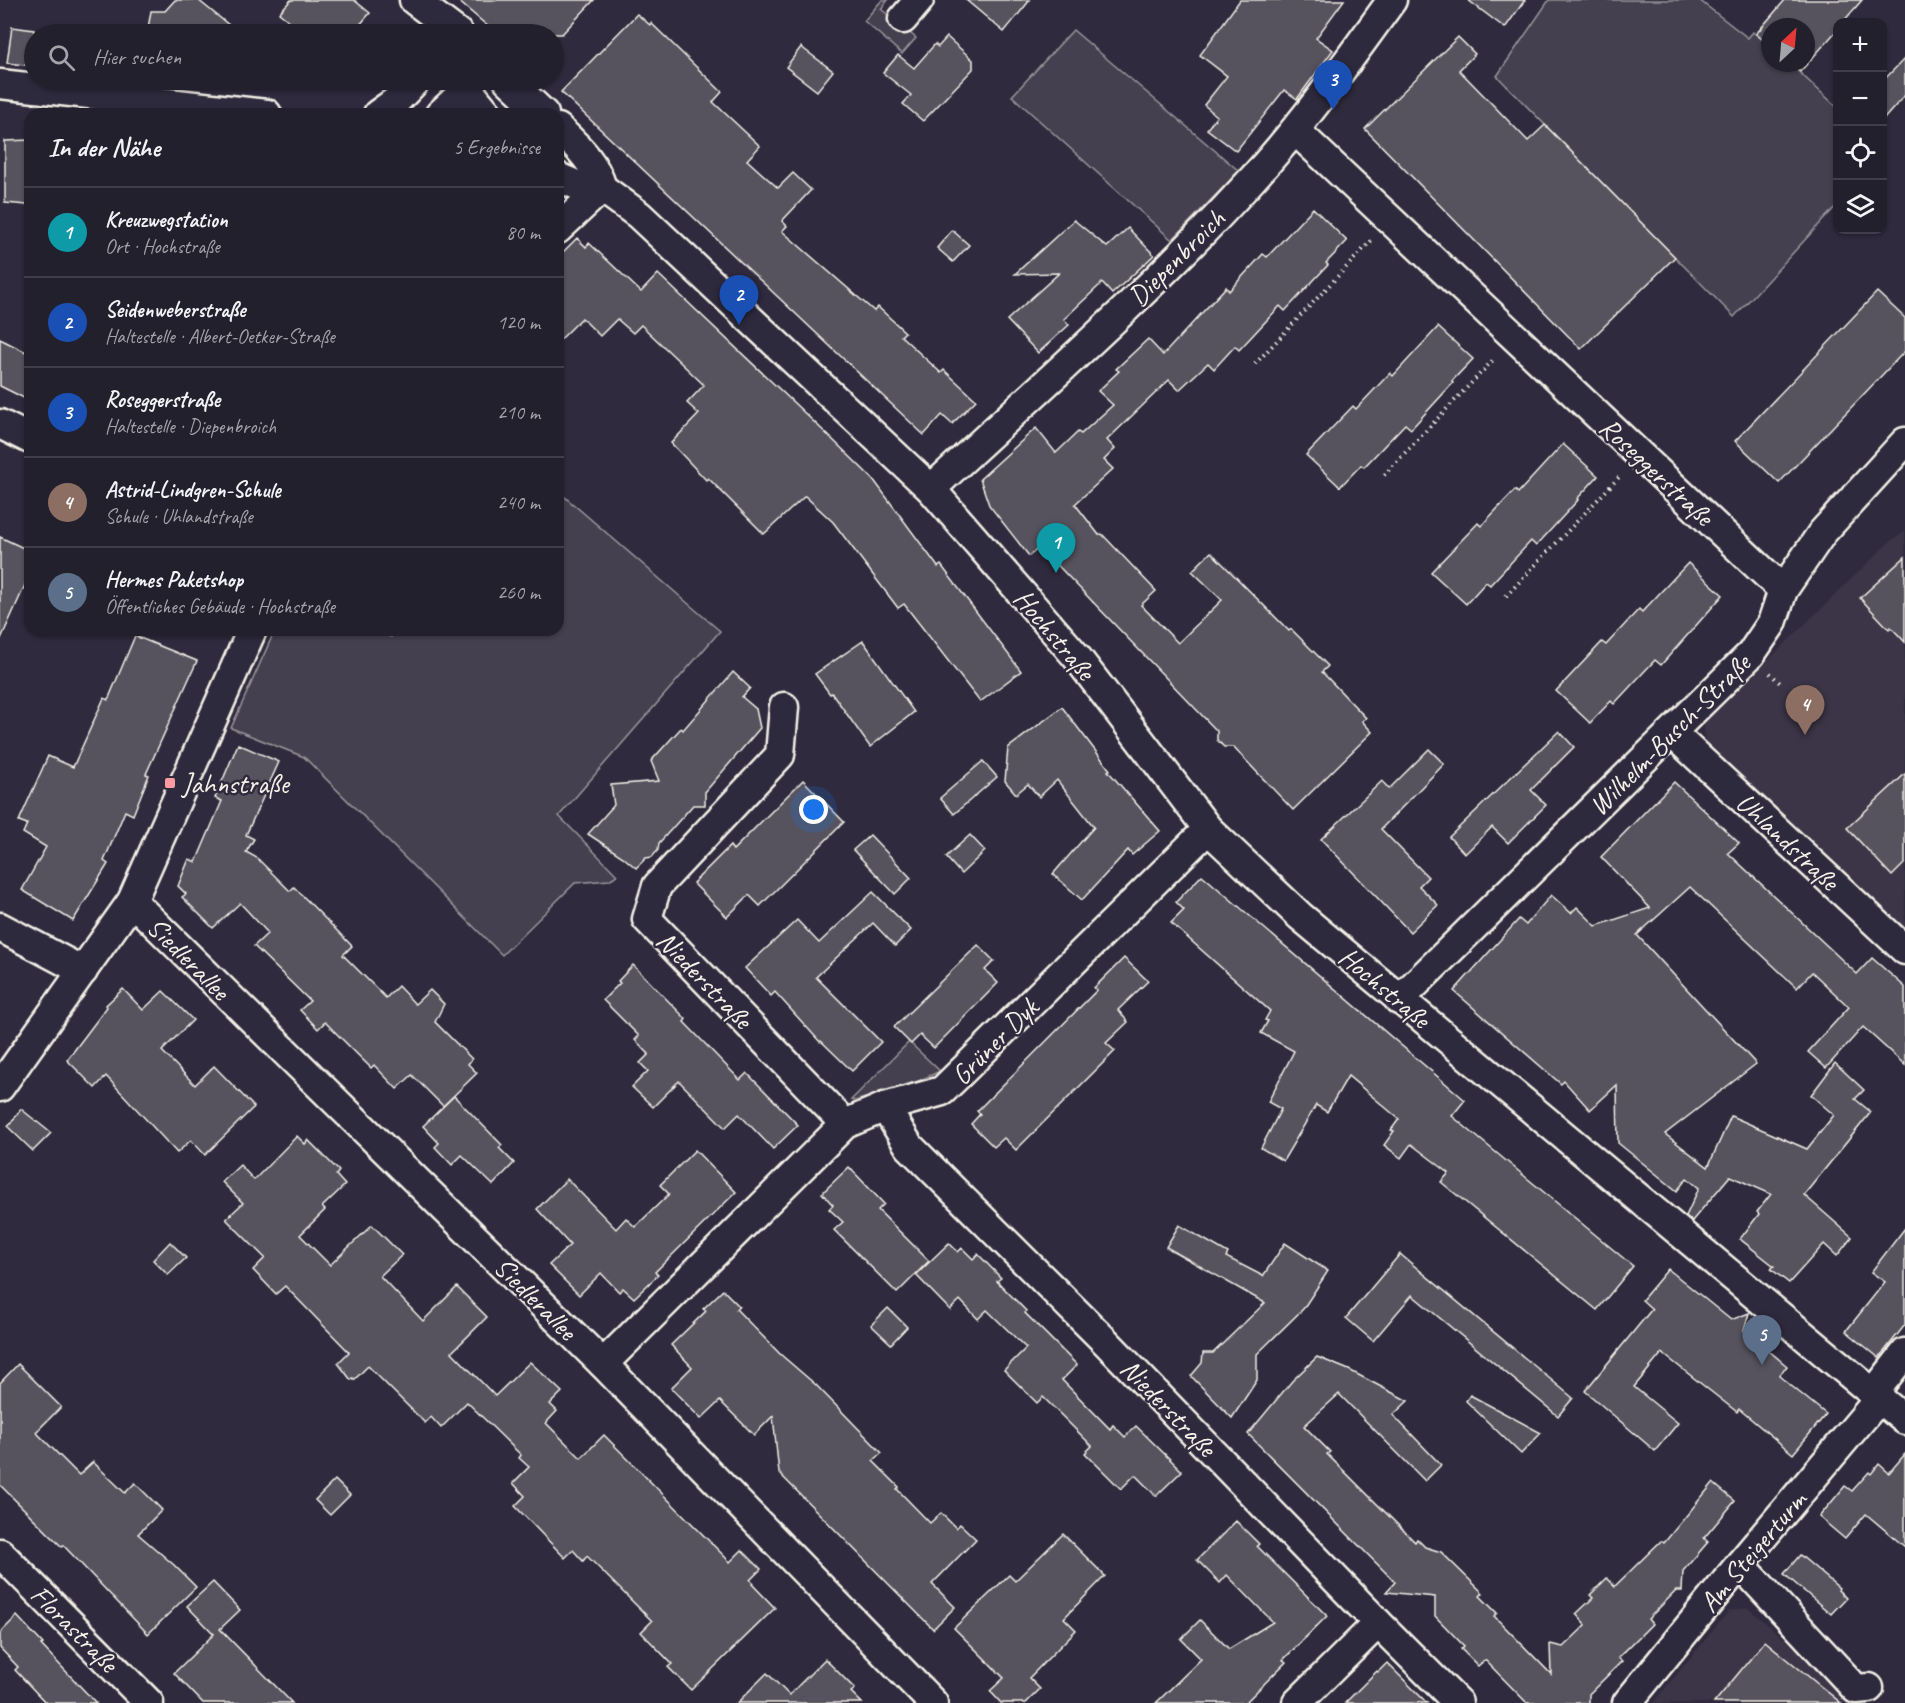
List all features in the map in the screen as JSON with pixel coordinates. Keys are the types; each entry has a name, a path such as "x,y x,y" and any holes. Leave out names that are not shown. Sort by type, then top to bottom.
{"street":[{"path":"407,0 424,24"},
{"path":"414,0 446,24"},
{"name":"Diepenbroich","path":"931,489 1117,316 1246,186 1295,130 1392,0"},
{"path":"0,84 24,87"},
{"path":"53,90 214,108"},
{"path":"386,108 406,90"},
{"path":"445,108 461,90"},
{"path":"472,90 484,108"},
{"path":"519,90 538,108"},
{"name":"Roseggerstraße","path":"1295,130 1783,590"},
{"path":"564,134 590,161 600,178 602,188"},
{"path":"564,180 579,186 602,188"},
{"path":"564,223 602,188"},
{"name":"Hochstraße","path":"602,188 639,215 931,489 1076,656 1208,829 1300,916 1878,1400 1905,1420"},
{"path":"0,424 24,436"},
{"name":"Wilhelm-Busch-Straße","path":"1399,1000 1751,654 1772,623 1783,590 1822,533 1905,442"},
{"path":"0,1087 132,901 249,636"},
{"name":"Niederstraße","path":"784,707 780,755 657,886 647,919 845,1124"},
{"name":"Uhlandstraße","path":"1672,733 1905,950"},
{"name":"Grüner Dyk","path":"603,1364 845,1124 885,1107 942,1092 1208,829"},
{"name":"Siedlerallee","path":"132,901 603,1364 933,1703"},
{"path":"0,927 83,971"},
{"name":"Niederstraße","path":"885,1107 909,1146 1106,1342 1458,1703"},
{"name":"Am Steigerturm","path":"1627,1703 1878,1400 1880,1385 1905,1353"},
{"name":"Florastraße","path":"0,1553 149,1703"},
{"path":"1740,1564 1856,1689 1869,1688"},
{"path":"1298,1703 1378,1623"}],"path":[{"path":"1255,363 1391,220"},
{"path":"1384,475 1514,338"},
{"path":"1506,597 1640,454"}],"shaded area":[{"path":"882,0 888,0 881,9 916,38 902,54 864,21"},
{"path":"1549,0 1699,0 1748,38 1753,32 1761,39 1761,72 1799,72 1833,103 1833,209 1734,317 1497,76"},
{"path":"1073,30 1239,171 1172,240 1012,96"},
{"path":"564,496 720,631 559,816 617,875 609,880 575,883 502,955 304,757 231,728 272,636 564,636"},
{"path":"1905,532 1905,932 1705,747 1704,723 1888,543"},
{"path":"909,1042 940,1071 910,1085 855,1101 851,1100"},
{"path":"1748,1608 1858,1703 1653,1703 1729,1611"}],"building":[{"path":"175,0 198,0 228,24 149,24 151,11 165,11"},
{"path":"291,0 354,0 370,13 361,24 293,24 279,13"},
{"path":"457,0 594,0 564,32 564,24 485,24"},
{"path":"966,0 1030,0 1004,32"},
{"path":"1240,0 1344,0 1316,38 1333,50 1297,99 1284,90 1236,151 1207,129 1217,116 1204,105 1227,76 1200,55"},
{"path":"1468,0 1525,0 1505,28"},
{"path":"1785,0 1862,0 1846,18 1833,18 1833,35 1815,55 1815,18 1770,18"},
{"path":"637,14 650,25 651,23 722,92 713,102 760,146 747,160 778,188 793,173 811,190 782,221 787,226 782,231 874,311 878,307 905,332 901,336 941,373 944,370 976,400 952,424 942,415 924,435 561,92"},
{"path":"12,27 24,29 24,65 7,63"},
{"path":"1761,28 1761,38 1756,34"},
{"path":"947,37 973,60 973,69 923,121 903,104 911,95 883,73 898,55 914,68 935,44 938,47"},
{"path":"1458,37 1475,54 1459,70 1528,141 1545,125 1675,257 1581,349 1365,129"},
{"path":"801,47 833,71 817,91 786,67"},
{"path":"1905,58 1905,95 1887,115 1887,77"},
{"path":"24,140 24,205 5,203 5,141"},
{"path":"1313,208 1347,241 1326,263 1328,265 1285,311 1280,306 1239,350 1235,346 1214,369 1208,363 1179,390 1169,380 1107,440 1115,449 1104,460 1113,469 1075,504 1099,535 1102,534 1156,591 1141,605 1178,643 1222,600 1192,571 1211,552 1289,631 1291,629 1328,666 1322,672 1366,718 1362,721 1372,732 1293,810 1233,747 1224,747 1217,740 1217,731 1040,547 1029,556 989,505 980,479 1036,428 1056,453 1078,432 1081,434 1113,405 1098,391 1119,371 1116,369 1148,339 1163,355 1226,287 1229,291 1263,254 1267,257"},
{"path":"1074,220 1107,247 1128,228 1154,255 1112,294 1102,283 1064,319 1069,325 1038,353 1007,320 1059,273 1015,274"},
{"path":"952,230 969,245 953,262 937,248"},
{"path":"577,238 586,247 589,243 641,292 658,274 873,479 938,567 941,565 1021,671 980,702 904,604 898,608 833,522 805,496 764,534 708,478 706,480 671,443 699,414 687,403 704,385 641,325 633,333 617,319 600,336 582,318 564,336 564,251"},
{"path":"1877,292 1905,318 1905,351 1779,483 1735,441"},
{"path":"1438,327 1473,359 1411,429 1405,424 1364,467 1361,465 1340,487 1306,455 1353,406 1356,409 1390,373 1393,376"},
{"path":"0,339 24,351 24,398 0,386"},
{"path":"1563,444 1598,476 1536,546 1531,541 1490,585 1486,582 1466,604 1431,572 1478,523 1481,526 1515,490 1518,493"},
{"path":"0,537 24,548 24,587 0,641"},
{"path":"1905,557 1905,642 1891,627 1889,629 1860,598"},
{"path":"1688,563 1723,595 1661,665 1655,660 1614,704 1611,701 1590,723 1556,691 1602,642 1606,645 1639,609 1642,612"},
{"path":"135,636 197,661 146,774 149,775 133,815 125,811 104,861 108,864 73,921 22,890 46,847 23,833 27,824 19,821 48,756 73,767 104,698 108,700"},
{"path":"863,641 914,712 870,747 832,693 830,694 815,674"},
{"path":"733,672 750,688 742,697 756,709 760,728 705,792 705,805 693,805 659,843 658,850 652,857 646,858 636,868 588,834 614,805 611,785 659,781 651,761 681,728 683,730"},
{"path":"1062,707 1110,770 1108,771 1160,831 1132,855 1128,850 1082,900 1053,874 1094,827 1057,780 1039,797 1028,784 1016,794 1005,781 1008,748"},
{"path":"1559,731 1574,747 1531,790 1546,805 1508,843 1492,827 1465,854 1449,837"},
{"path":"238,744 279,762 246,835 254,839 246,852 257,858 290,891 294,887 352,946 343,955 386,998 398,986 415,1004 430,990 444,1004 435,1022 472,1059 468,1064 477,1073 443,1106 412,1075 397,1089 374,1065 371,1068 325,1022 318,1029 300,1010 310,1001 254,946 268,933 240,903 213,928 182,897 186,894 178,886 189,859 196,862 222,801 215,798"},
{"path":"1429,749 1444,764 1381,829 1428,877 1419,886 1438,905 1410,932 1321,839 1382,781 1389,789"},
{"path":"983,761 997,777 954,814 940,798"},
{"path":"1905,774 1905,863 1892,876 1847,828"},
{"path":"803,780 844,822 760,906 749,895 727,917 693,883 730,846 733,850"},
{"path":"1674,782 1739,843 1728,853 1857,974 1872,958 1905,987 1905,1065 1863,1027 1826,1068 1808,1052 1849,1007 1812,972 1797,988 1690,887 1637,935 1756,1064 1665,1134 1708,1167 1731,1116 1807,1149 1834,1115 1811,1095 1835,1063 1864,1090 1855,1099 1871,1112 1804,1195 1852,1237 1837,1256 1824,1244 1789,1283 1771,1269 1774,1266 1740,1239 1771,1194 1730,1176 1692,1221 1686,1216 1699,1188 1687,1178 1677,1191 1618,1143 1617,1085 1590,1110 1564,1081 1561,1084 1454,991 1519,919 1526,925 1551,895 1571,913 1577,907 1596,926 1650,908 1601,857"},
{"path":"870,835 911,878 895,894 853,850"},
{"path":"970,835 985,851 961,874 946,857"},
{"path":"1202,875 1465,1100 1452,1116 1633,1266 1597,1310 1441,1182 1449,1173 1411,1144 1401,1158 1384,1145 1399,1119 1348,1076 1327,1112 1316,1105 1283,1161 1261,1148 1281,1109 1268,1102 1294,1051 1261,1033 1268,1021 1265,1020 1270,1011 1171,923 1184,910 1176,902"},
{"path":"873,892 911,930 895,946 873,923 816,977 881,1042 852,1071 820,1042 775,992 771,996 745,968 797,920 819,943"},
{"path":"978,945 994,961 985,970 998,983 934,1048 920,1035 911,1044 894,1027"},
{"path":"1124,958 1148,981 1118,1010 1128,1022 1106,1043 1115,1051 1016,1150 1004,1138 994,1147 971,1124 980,1114 977,1111 1097,990 1094,988"},
{"path":"633,965 686,1019 684,1022 740,1080 747,1073 798,1125 773,1149 739,1114 725,1128 679,1081 653,1107 632,1087 648,1071 640,1063 649,1054 635,1040 639,1036 603,1000 620,983 618,981"},
{"path":"123,989 143,1010 163,991 193,1020 162,1051 195,1085 214,1066 254,1107 205,1155 191,1140 177,1153 106,1076 95,1088 67,1060 107,1007 106,1005"},
{"path":"454,1096 502,1145 499,1148 514,1163 493,1185 462,1155 452,1165 435,1147 439,1143 423,1126"},
{"path":"21,1109 51,1133 33,1151 8,1127"},
{"path":"297,1136 305,1144 308,1140 339,1171 336,1175 345,1185 322,1207 325,1210 300,1235 330,1265 372,1225 402,1255 380,1276 423,1321 457,1287 487,1317 452,1352 495,1396 530,1362 562,1392 550,1404 557,1411 546,1423 581,1458 604,1435 730,1562 742,1550 761,1569 750,1580 775,1608 691,1690 668,1667 672,1664 641,1632 652,1621 587,1556 583,1561 573,1550 565,1558 515,1506 525,1496 513,1483 529,1467 519,1458 521,1455 467,1402 441,1428 431,1417 425,1423 368,1366 354,1380 353,1378 351,1380 338,1363 349,1352 285,1286 276,1294 253,1270 265,1258 226,1219 243,1203 222,1182 240,1165 254,1180"},
{"path":"695,1150 736,1192 655,1272 658,1275 634,1298 623,1288 619,1292 601,1273 579,1295 549,1265 570,1245 537,1209 567,1179 616,1229 626,1218 635,1227 669,1194 660,1185"},
{"path":"849,1167 884,1204 878,1210 929,1261 897,1293 834,1230 843,1222 829,1209 833,1205 822,1193"},
{"path":"1179,1225 1228,1253 1226,1257 1263,1276 1285,1243 1328,1271 1303,1309 1257,1354 1257,1380 1232,1418 1191,1376 1202,1363 1203,1353 1213,1353 1265,1303 1166,1247"},
{"path":"1905,1228 1905,1325 1879,1358 1846,1331 1885,1282 1871,1272"},
{"path":"170,1242 186,1258 168,1275 153,1260"},
{"path":"949,1243 958,1252 962,1248 973,1259 978,1254 1001,1278 997,1281 1026,1311 1025,1313 1077,1365 1062,1380 1110,1429 1113,1425 1125,1437 1136,1426 1182,1471 1156,1496 1135,1475 1121,1489 1085,1453 1092,1446 1043,1397 1037,1403 1004,1370 1026,1348 987,1310 978,1319 960,1300 950,1310 916,1275"},
{"path":"1400,1254 1573,1398 1558,1416 1412,1295 1373,1341 1346,1318"},
{"path":"1668,1269 1731,1320 1749,1313 1744,1330 1787,1366 1779,1376 1826,1414 1793,1454 1739,1409 1737,1412 1662,1353 1634,1387 1678,1423 1655,1451 1585,1391 1652,1309 1642,1300"},
{"path":"723,1290 739,1306 736,1309 780,1354 816,1385 882,1453 873,1461 930,1523 941,1513 956,1528 960,1524 976,1539 932,1584 955,1607 933,1629 779,1473 773,1416 754,1435 720,1401 701,1419 671,1388 692,1367 671,1345 706,1311 703,1309"},
{"path":"888,1308 907,1327 891,1344 871,1325"},
{"path":"1317,1357 1349,1370 1408,1401 1393,1415 1441,1465 1425,1481 1339,1394 1304,1426 1330,1452 1327,1454 1415,1542 1417,1539 1425,1547 1441,1552 1483,1593 1480,1596 1497,1613 1494,1616 1551,1674 1550,1644 1563,1647 1586,1625 1576,1614 1593,1598 1590,1595 1607,1578 1615,1586 1661,1541 1664,1543 1713,1483 1735,1501 1704,1538 1708,1542 1683,1571 1682,1591 1676,1591 1648,1619 1652,1624 1618,1658 1622,1661 1589,1694 1589,1703 1527,1703 1485,1660 1478,1666 1461,1649 1464,1646 1435,1616 1435,1597 1386,1592 1395,1582 1248,1434 1292,1381"},
{"path":"18,1364 61,1407 36,1432 79,1475 93,1462 125,1493 135,1483 162,1510 138,1534 196,1587 148,1634 63,1545 62,1547 0,1485 0,1383"},
{"path":"1470,1395 1541,1433 1521,1454 1466,1401"},
{"path":"1905,1454 1905,1547 1866,1514 1845,1539 1819,1517 1845,1486 1852,1491 1879,1464 1889,1473"},
{"path":"335,1480 350,1495 330,1515 315,1500"},
{"path":"1236,1521 1259,1544 1257,1546 1327,1616 1283,1660 1286,1662 1245,1703 1156,1703 1201,1659 1181,1639 1200,1620 1229,1649 1273,1622 1227,1575 1220,1583 1197,1560"},
{"path":"1063,1534 1105,1576 1064,1618 1076,1630 1029,1678 1040,1689 1026,1703 1001,1703 990,1691 1004,1678 954,1628 1009,1575 1015,1581"},
{"path":"1800,1555 1839,1588 1838,1590 1846,1598 1831,1614 1784,1574"},
{"path":"213,1582 240,1610 220,1629 292,1703 203,1703 174,1673 214,1634 187,1606"},
{"path":"17,1616 96,1703 46,1703 15,1670 18,1667 0,1648 0,1633"},
{"path":"1765,1641 1841,1703 1714,1703"},
{"path":"825,1659 855,1689 851,1692 862,1703 737,1703 767,1673 789,1695"},
{"path":"1387,1663 1427,1703 1345,1703 1377,1671"}],"place":[{"name":"Roseggerstraße","path":"1333,110"},
{"name":"Seidenweberstraße","path":"739,325"},
{"name":"Kreuzwegstation","path":"1056,573"},
{"name":"Astrid-Lindgren-Schule","path":"1805,735"},
{"name":"Jahnstraße","path":"170,783"},
{"name":"Hermes Paketshop","path":"1762,1365"}]}
